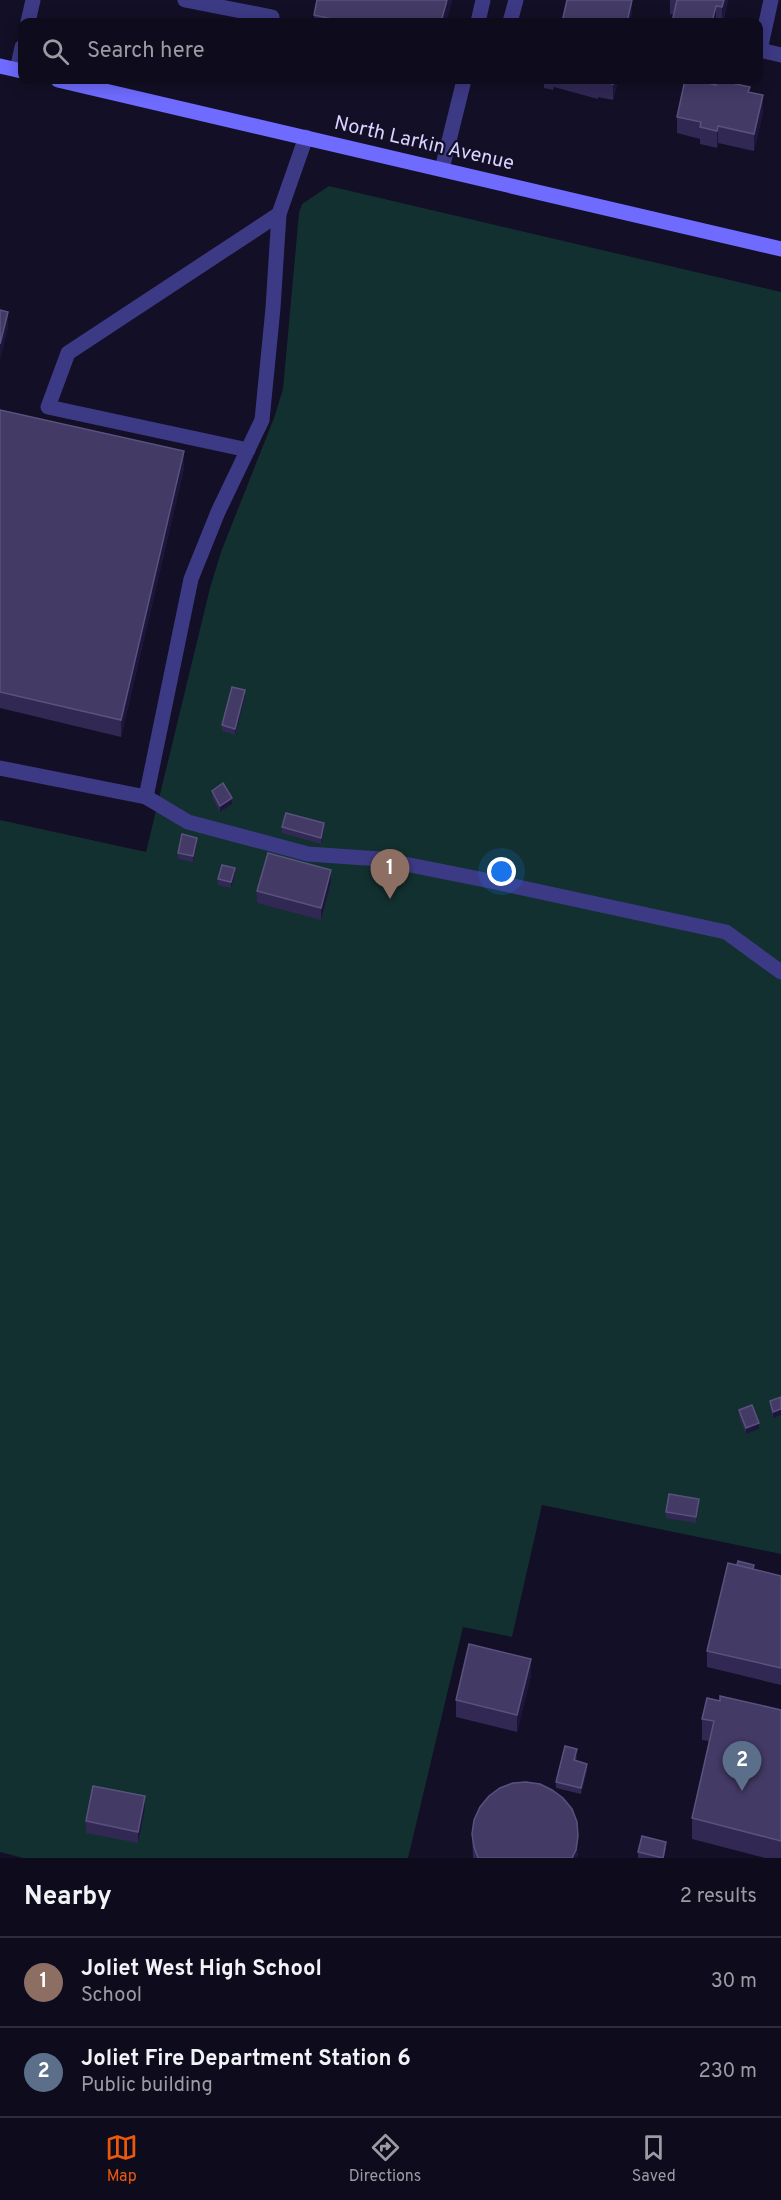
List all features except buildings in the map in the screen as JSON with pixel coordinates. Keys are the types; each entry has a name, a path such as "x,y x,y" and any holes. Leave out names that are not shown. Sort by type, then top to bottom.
{"main road":[{"path":"0,66 18,70"},
{"name":"North Larkin Avenue","path":"75,84 781,249"}],"lane":[{"path":"29,18 33,0"},
{"path":"186,0 272,17"},
{"path":"479,18 483,0"},
{"path":"511,18 516,0"},
{"path":"763,36 771,0"},
{"path":"763,51 781,55"},
{"path":"442,170 463,84"},
{"path":"146,797 191,579 262,420 279,214 306,137"},
{"path":"248,450 48,407 68,353 279,214"},
{"path":"0,768 146,797 188,822 308,854 380,859 726,932 781,972"}],"green space":[{"path":"329,186 781,292 781,1554 542,1505 512,1637 463,1627 408,1858 23,1858 0,1852 0,820 146,852 210,588 221,552 274,418 283,389 299,213 302,204"}],"place":[{"name":"Joliet West High School","path":"390,899"},
{"name":"Joliet Fire Department Station 6","path":"742,1791"}]}
